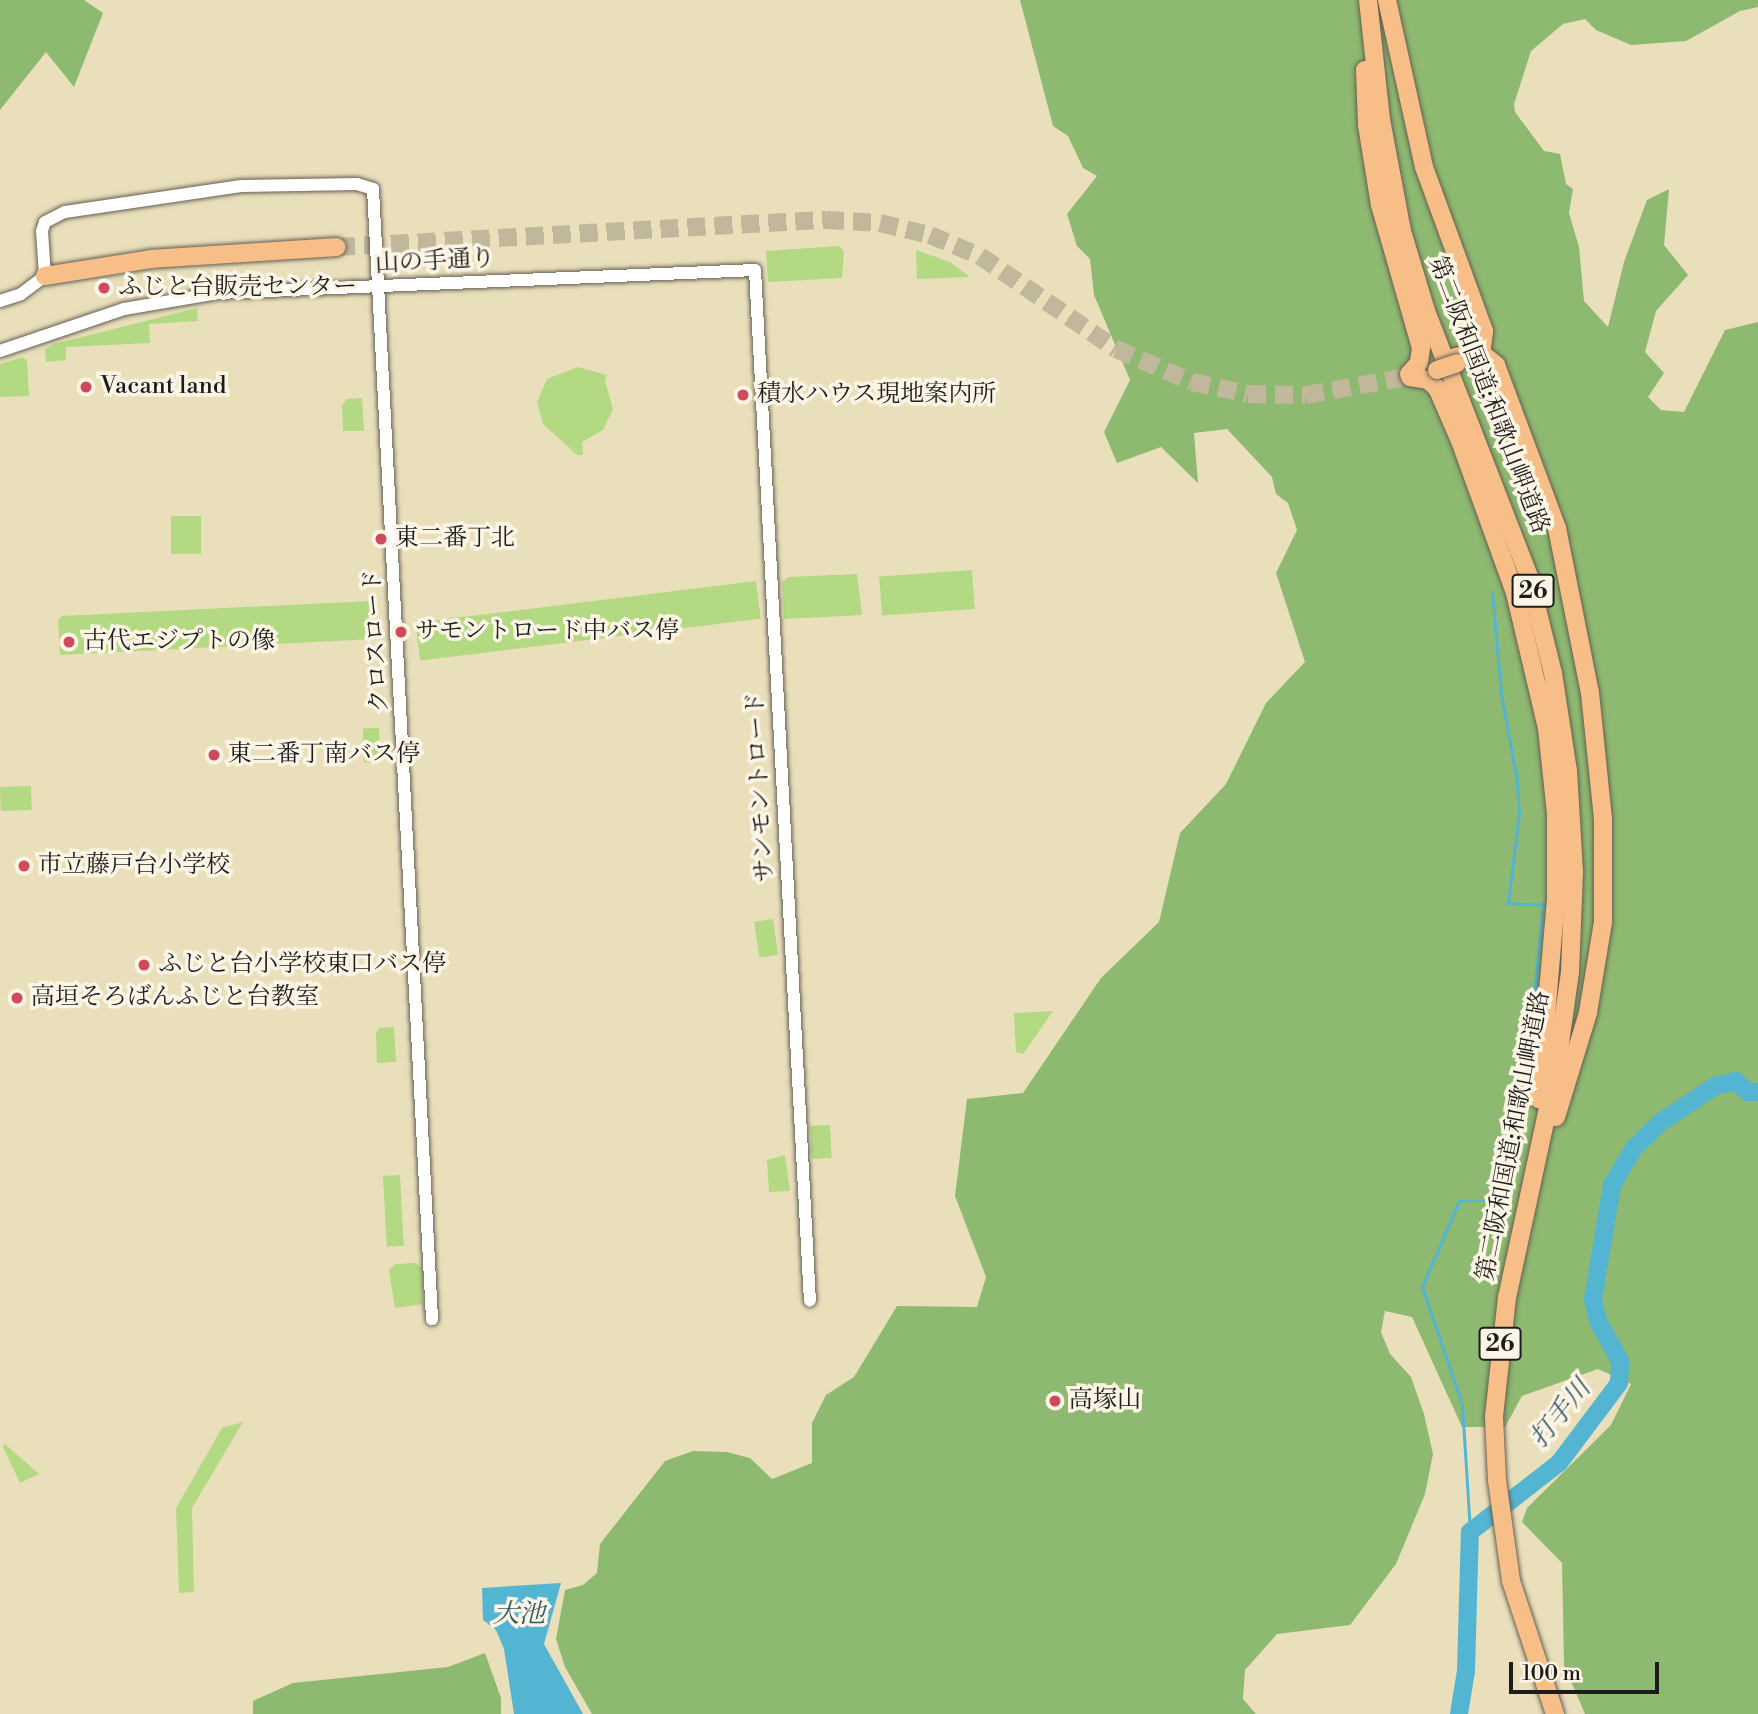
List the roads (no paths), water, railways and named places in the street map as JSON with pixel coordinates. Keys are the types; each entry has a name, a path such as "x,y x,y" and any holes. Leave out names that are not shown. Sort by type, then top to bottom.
{"highway":[{"path":"1367,0 1370,153 1387,233 1421,348 1419,363 1410,375"},
{"name":"第二阪和国道;和歌山岬道路","path":"1367,0 1381,120 1402,231 1439,345 1514,528 1542,624 1562,722 1572,821 1573,920 1564,1020 1513,1272 1497,1364 1494,1417 1504,1543 1523,1624 1555,1714"},
{"path":"1387,0 1424,167 1483,331 1480,352"},
{"path":"45,276 151,259 337,247"},
{"path":"1410,375 1480,352"},
{"path":"1480,352 1496,365 1565,557 1590,693 1602,819 1604,901 1595,983 1581,1043 1529,1201"},
{"path":"1410,375 1428,380 1441,395 1489,515 1528,638 1552,768 1557,854 1553,948 1542,1079 1513,1272"}],"street":[{"name":"クロスロード","path":"45,276 42,231 45,222 65,212 241,186 357,184 370,186 374,193 432,1318"},
{"name":"山の手通り","path":"0,351 167,300 218,293 755,270"},
{"name":"サンモントロード","path":"755,270 810,1301"},
{"path":"0,301 20,294 45,276"}],"water":[{"name":"大池","path":"561,1583 544,1644 583,1714 514,1714 504,1649 496,1630 483,1620 482,1588"}],"waterway":[{"path":"1470,1532 1462,1404 1422,1287 1459,1201 1504,1201 1524,1098 1543,905 1508,904 1519,813 1517,781 1501,694 1492,592"},
{"name":"打手川","path":"1459,1714 1466,1671 1470,1532 1559,1463 1619,1383 1620,1361 1598,1321 1593,1299 1612,1185 1634,1148 1661,1122 1715,1086 1736,1081 1748,1092 1758,1092"}],"tunnel":[{"path":"337,247 826,220 880,223 930,235 980,256 1116,349 1192,382 1248,394 1306,395 1401,378"}],"place":[{"name":"ふじと台販売センター","path":"104,288"},
{"name":"Vacant land","path":"86,387"},
{"name":"積水ハウス現地案内所","path":"743,395"},
{"name":"東二番丁北","path":"381,539"},
{"name":"サモントロード中バス停","path":"401,632"},
{"name":"古代エジプトの像","path":"69,642"},
{"name":"東二番丁南バス停","path":"214,755"},
{"name":"市立藤戸台小学校","path":"24,866"},
{"name":"ふじと台小学校東口バス停","path":"144,965"},
{"name":"高垣そろばんふじと台教室","path":"17,998"},
{"name":"高塚山","path":"1055,1401"}]}
